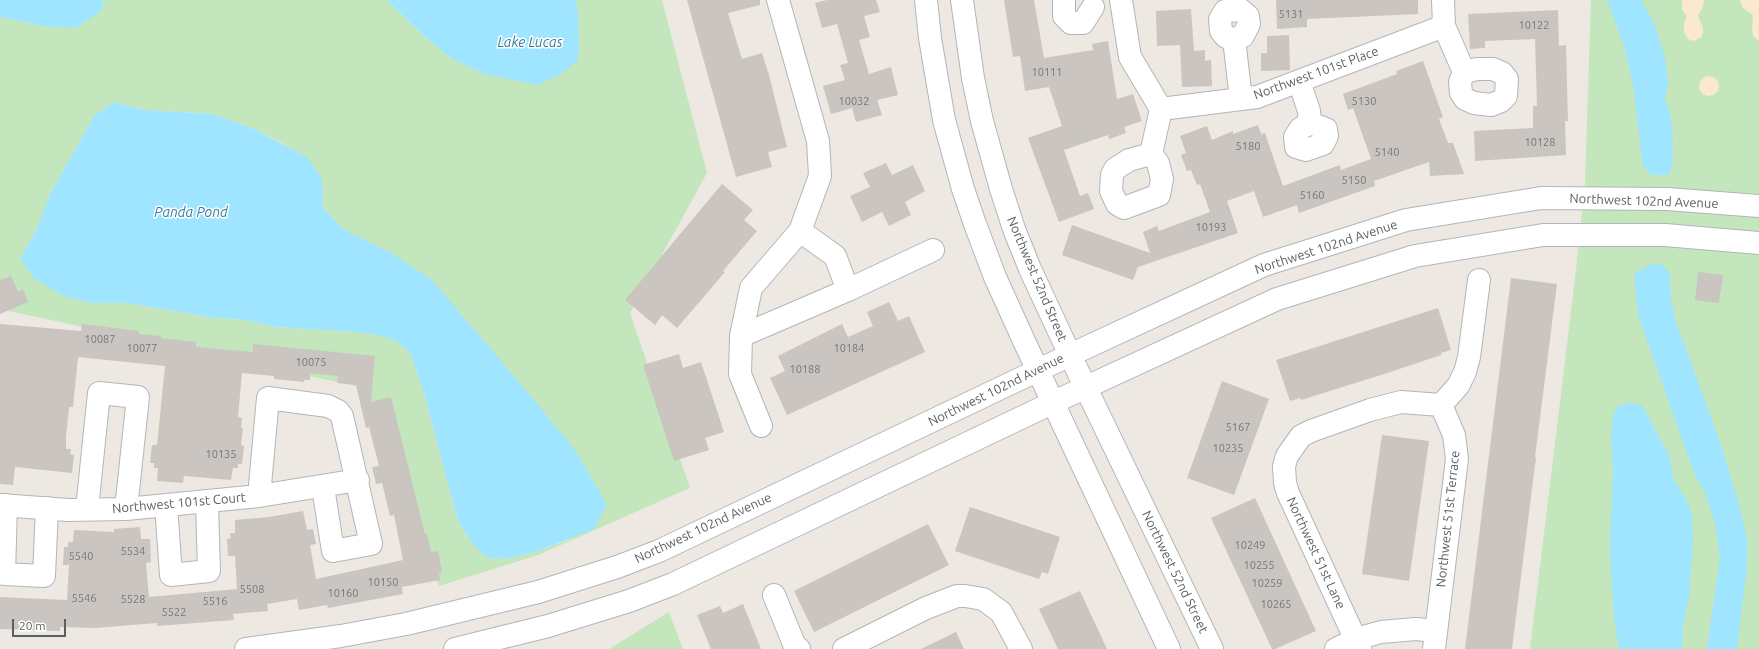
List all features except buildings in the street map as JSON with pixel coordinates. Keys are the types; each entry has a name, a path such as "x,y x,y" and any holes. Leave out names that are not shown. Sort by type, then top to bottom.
{"street":[{"path":"761,426 740,374 741,336 751,288 800,231 820,176 818,142 778,0"},
{"path":"926,0 930,38 944,120 963,189 995,277 1037,370 1054,402 1104,514 1169,649"},
{"name":"Northwest 52nd Street","path":"962,0 973,78 984,127 1001,189 1030,269 1212,649"},
{"path":"1064,0 1064,16 1071,23 1083,23 1091,4 1121,2 1130,57 1161,110 1151,154"},
{"path":"1443,0 1444,26 1464,72"},
{"name":"Northwest 101st Place","path":"1161,110 1257,97 1444,26"},
{"path":"1234,39 1241,99"},
{"path":"1299,81 1309,111 1310,123"},
{"name":"Northwest 102nd Avenue","path":"246,649 341,636 406,624 538,592 617,567 659,551 1070,354 1264,265 1406,220 1541,198 1667,199 1759,206"},
{"path":"800,231 834,256 848,290"},
{"path":"455,649 548,626 629,601 673,584 1054,402 1277,299 1415,256 1543,235 1665,235 1759,243"},
{"path":"741,336 848,290 933,250"},
{"path":"1441,405 1458,386 1466,372 1479,280"},
{"path":"87,510 99,394 138,397 126,509"},
{"path":"259,496 268,398 321,404 338,410 345,424 371,544 334,551 323,487"},
{"name":"Northwest 51st Lane","path":"1358,644 1288,493 1284,472 1288,456 1301,436 1370,410 1401,402 1441,405"},
{"name":"Northwest 51st Terrace","path":"1435,640 1457,459 1454,435 1441,405"},
{"name":"Northwest 101st Court","path":"3,505 87,510 126,509 259,496 323,487 358,480"},
{"path":"166,505 171,575 209,571 207,502"},
{"path":"3,505 4,574 44,576 47,508"},
{"path":"774,595 794,644 799,649"},
{"path":"844,649 926,608 958,596 974,597 992,604 1008,622 1021,649"},
{"path":"1336,649 1358,644 1381,632 1399,629 1435,640"}],"green space":[{"path":"104,0 387,0 426,38 452,59 577,5 575,0 662,0 707,173 630,313 690,488 538,555 439,586 365,388 0,309 0,17 41,26 101,11","holes":["114,102 144,110 213,114 254,129 284,144 322,179 323,207 343,229 391,253 571,539 538,551 504,559 474,546 458,521 425,397 410,352 394,340 377,335 355,332 276,327 245,320 209,317 127,303 92,303 20,259 36,231 50,194 94,116"]},
{"path":"1591,0 1759,0 1759,649 1530,649 1576,270 1585,182"},
{"path":"669,612 683,649 609,649"}],"sand":[{"path":"1682,0 1704,0 1703,7 1698,16 1703,28 1703,33 1701,37 1694,41 1688,39 1684,32 1684,23 1687,17 1682,10"},
{"path":"1740,0 1759,0 1759,41 1754,37 1752,31 1753,15 1743,8"},
{"path":"1709,76 1716,79 1719,86 1716,93 1709,96 1702,93 1699,86 1702,79"}],"water":[{"path":"0,0 104,0 101,11 76,28 41,26 0,17"},
{"name":"Lake Lucas","path":"387,0 575,0 577,4 579,34 578,60 561,74 537,85 484,74 452,59 426,38"},
{"path":"1607,0 1641,0 1655,25 1665,58 1668,82 1665,99 1670,113 1673,141 1672,166 1668,175 1651,175 1643,166 1633,84 1624,46"},
{"name":"Panda Pond","path":"114,102 144,110 213,114 254,129 307,157 322,179 323,207 343,229 391,253 432,280 535,401 577,453 607,505 594,529 538,551 504,559 488,558 474,546 458,521 425,397 410,352 394,340 377,335 355,332 276,327 245,320 209,317 127,303 92,303 63,296 34,278 20,259 36,231 50,194 94,116"},
{"path":"1652,264 1663,265 1670,274 1671,298 1675,319 1720,442 1737,497 1747,538 1747,568 1737,649 1707,649 1720,557 1715,524 1705,492 1694,473 1638,315 1634,274"},
{"path":"1629,403 1642,405 1670,457 1673,478 1688,503 1692,517 1693,543 1689,596 1683,626 1682,649 1619,649 1615,625 1611,578 1610,540 1613,470 1611,435 1613,415 1618,406"}]}
